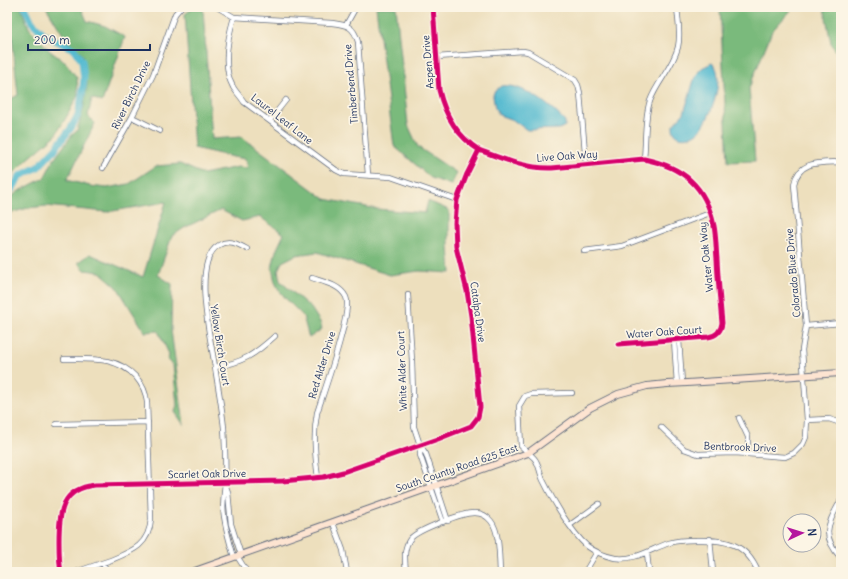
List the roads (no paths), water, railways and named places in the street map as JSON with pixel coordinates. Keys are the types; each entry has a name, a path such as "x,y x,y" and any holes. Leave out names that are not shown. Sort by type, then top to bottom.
{"street":[{"name":"River Birch Drive","path":"103,168 154,75 175,14 181,7"},
{"path":"217,7 234,17 346,25 356,7"},
{"name":"Aspen Drive","path":"433,7 439,90 446,114 462,137 479,150"},
{"path":"644,159 650,101 678,47 679,38 677,7"},
{"name":"Laurel Leaf Lane","path":"234,17 227,47 229,78 233,88 244,102 336,170 344,174 368,174 391,177 457,200"},
{"name":"Timberbend Drive","path":"346,25 353,30 358,42 368,174"},
{"path":"437,57 523,51 539,58 575,80 580,93 586,164"},
{"path":"270,120 286,100"},
{"path":"132,117 160,131"},
{"name":"Live Oak Way","path":"479,150 523,166 538,168 644,159"},
{"name":"Catalpa Drive","path":"420,445 438,440 467,428 476,421 480,410 471,316 467,291 456,247 455,223 457,200 466,174 479,150"},
{"name":"Water Oak Way","path":"644,159 667,165 685,175 695,184 702,194 710,213 714,226 722,323 718,333 711,337"},
{"name":"Colorado Blue Drive","path":"804,375 802,350 806,326 794,184 799,170 805,166 841,162"},
{"path":"584,251 622,246 710,213"},
{"name":"Yellow Birch Court","path":"246,572 226,530 223,493 225,483 224,427 204,299 208,257 214,248 226,242 236,243 247,249"},
{"name":"Red Alder Drive","path":"312,278 338,288 346,296 347,304 344,325 314,427 314,444 318,478"},
{"name":"White Alder Court","path":"408,295 414,427 420,445 420,455 446,521"},
{"path":"806,326 841,323"},
{"path":"215,367 242,360 258,351 275,336"},
{"name":"Water Oak Court","path":"618,344 711,337"},
{"path":"676,340 680,383"},
{"path":"64,359 104,360 117,363 129,370 138,380 145,392 148,422 151,525 146,538 138,548 132,551 76,572"},
{"name":"South County Road 625 East","path":"192,572 528,454 590,408 628,391 647,386 680,383 841,373"},
{"name":"Bentbrook Drive","path":"661,427 684,449 693,453 703,455 725,453 785,457 794,453 805,440 808,420 804,375"},
{"path":"572,392 531,394 523,399 519,406 518,413 521,446 528,454 535,458 549,493 583,542 597,552 621,558 636,557 674,541 710,539 728,542 741,549 752,560 758,572"},
{"path":"739,418 748,437 748,454"},
{"path":"808,420 829,419 841,423"},
{"path":"56,424 148,422"},
{"name":"Scarlet Oak Drive","path":"61,572 59,520 62,507 69,497 80,489 89,486 225,483 318,478 343,472 420,445"},
{"path":"841,500 832,517 828,530 832,549 841,558"},
{"path":"570,525 599,504"},
{"path":"406,572 405,552 411,538 418,532 470,513 485,515 491,520 496,531 500,572"},
{"path":"333,523 343,550 347,572"},
{"path":"710,539 713,572"},
{"path":"585,572 597,552"},
{"path":"647,553 649,572"},
{"path":"103,562 107,572"}],"water":[{"path":"712,63 716,68 718,77 712,109 703,127 698,132 690,137 682,138 675,134 673,125 684,113 694,80 699,71"},
{"path":"501,86 518,88 536,97 565,121 565,126 559,129 527,130 513,120 499,115 495,108 493,96 494,92"}],"waterway":[{"path":"7,193 13,188 20,176 38,167 55,149 71,128 78,115 84,79 82,61 74,49 45,35 32,22 25,7"}]}
